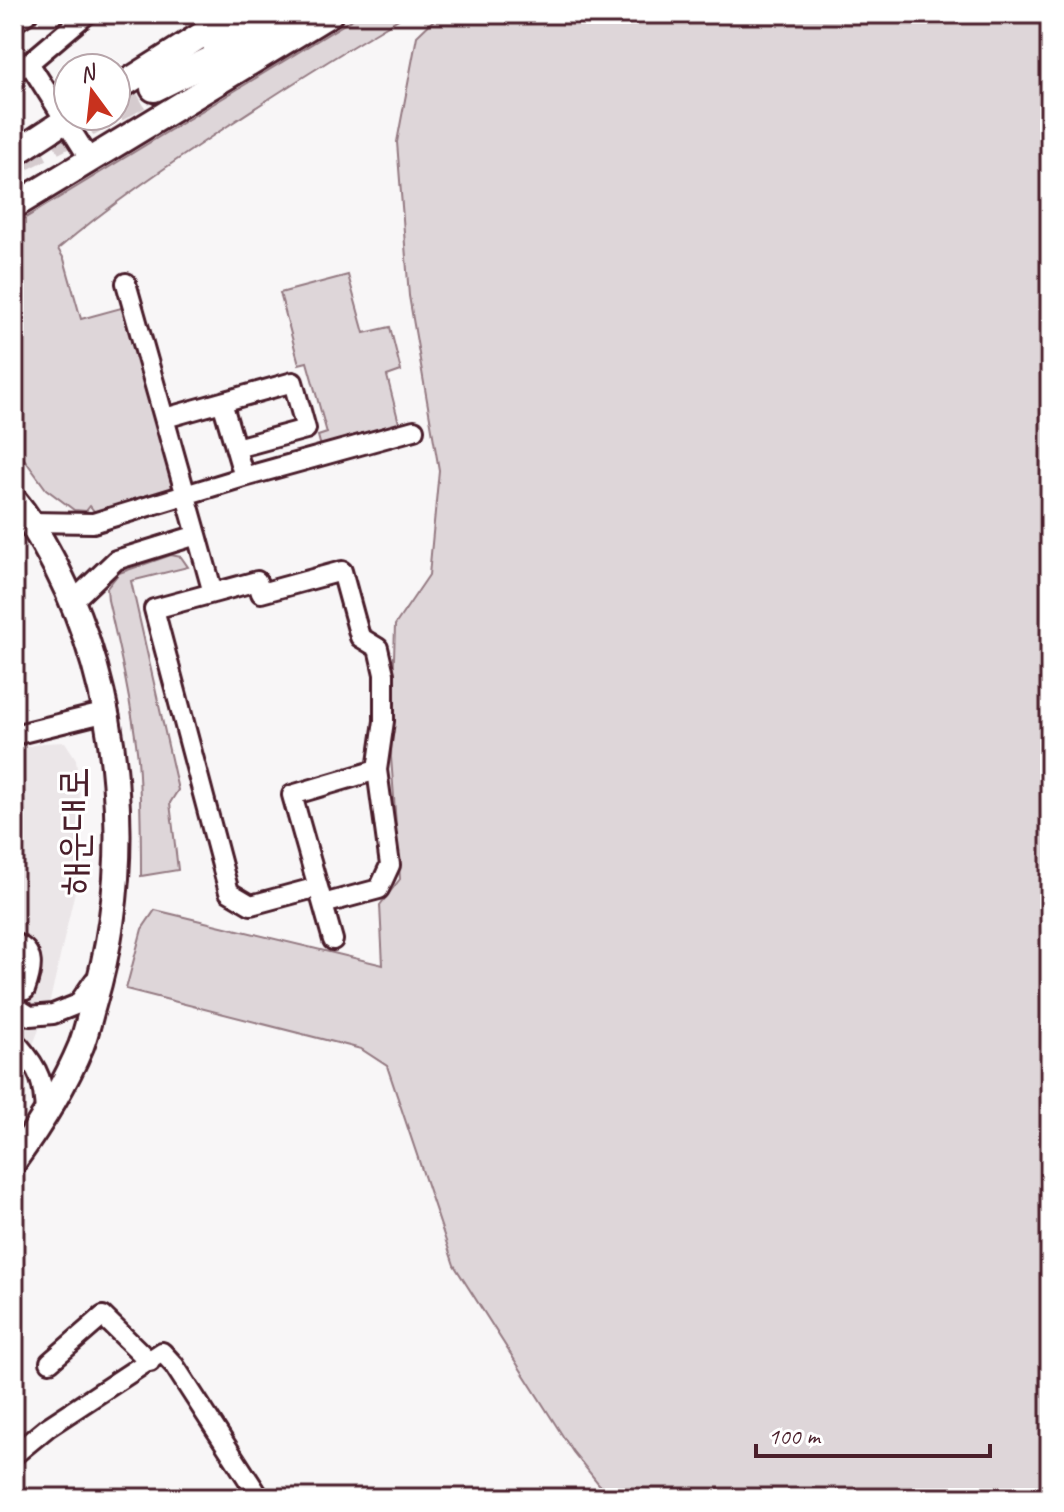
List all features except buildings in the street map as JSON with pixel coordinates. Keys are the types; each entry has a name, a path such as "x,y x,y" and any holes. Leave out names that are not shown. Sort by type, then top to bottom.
{"highway":[{"path":"258,14 154,88 305,14"}],"main road":[{"path":"132,79 235,14"},
{"path":"14,206 330,14"},
{"path":"14,154 52,129"},
{"name":"해운대로","path":"14,500 45,545 73,601 107,712 115,775 117,877 105,966 81,1046 45,1119 14,1161"}],"street":[{"path":"14,23 27,14"},
{"path":"52,101 21,68 87,14"},
{"path":"75,132 90,160"},
{"path":"126,283 213,593"},
{"path":"165,418 293,382 306,429 236,448"},
{"path":"222,402 244,477"},
{"path":"30,522 93,523 414,430"},
{"path":"73,601 116,560 197,535"},
{"path":"342,571 360,637 378,648 384,674 384,721 377,770 390,865 379,889 251,905 229,892 154,609 213,593 257,581 261,593 342,571"},
{"path":"14,735 107,712"},
{"path":"333,940 292,795 377,770"},
{"path":"14,943 23,946 30,955 32,965 25,990"},
{"path":"14,1006 30,1016 53,1014 78,1004 105,966"},
{"path":"16,1045 35,1063 44,1091 45,1119"},
{"path":"50,1362 103,1316 150,1362"},
{"path":"14,1455 48,1427 162,1352 174,1365 260,1498"}],"shaded area":[{"path":"361,14 407,14 182,156 58,249 64,259 81,319 121,308 127,314 172,486 169,492 103,512 94,511 90,506 86,511 74,510 46,489 14,445 14,225"},
{"path":"440,14 1050,14 1050,1445 1039,1498 610,1498 573,1452 454,1265 387,1066 361,1049 126,989 142,929 155,910 383,965 380,905 400,879 391,757 395,625 429,575 439,470 409,296 397,142 417,36"},
{"path":"348,275 364,333 390,327 401,371 387,376 400,427 321,447 318,436 327,433 307,362 299,364 280,293"},
{"path":"171,555 181,557 188,567 131,581 178,790 170,803 178,870 141,876 138,759 107,588 119,573"},
{"path":"65,742 76,759 81,809 78,878 49,1005 14,1088 14,750 43,743"}],"tunnel":[{"path":"132,100 154,88"},
{"path":"18,160 73,132"}]}
